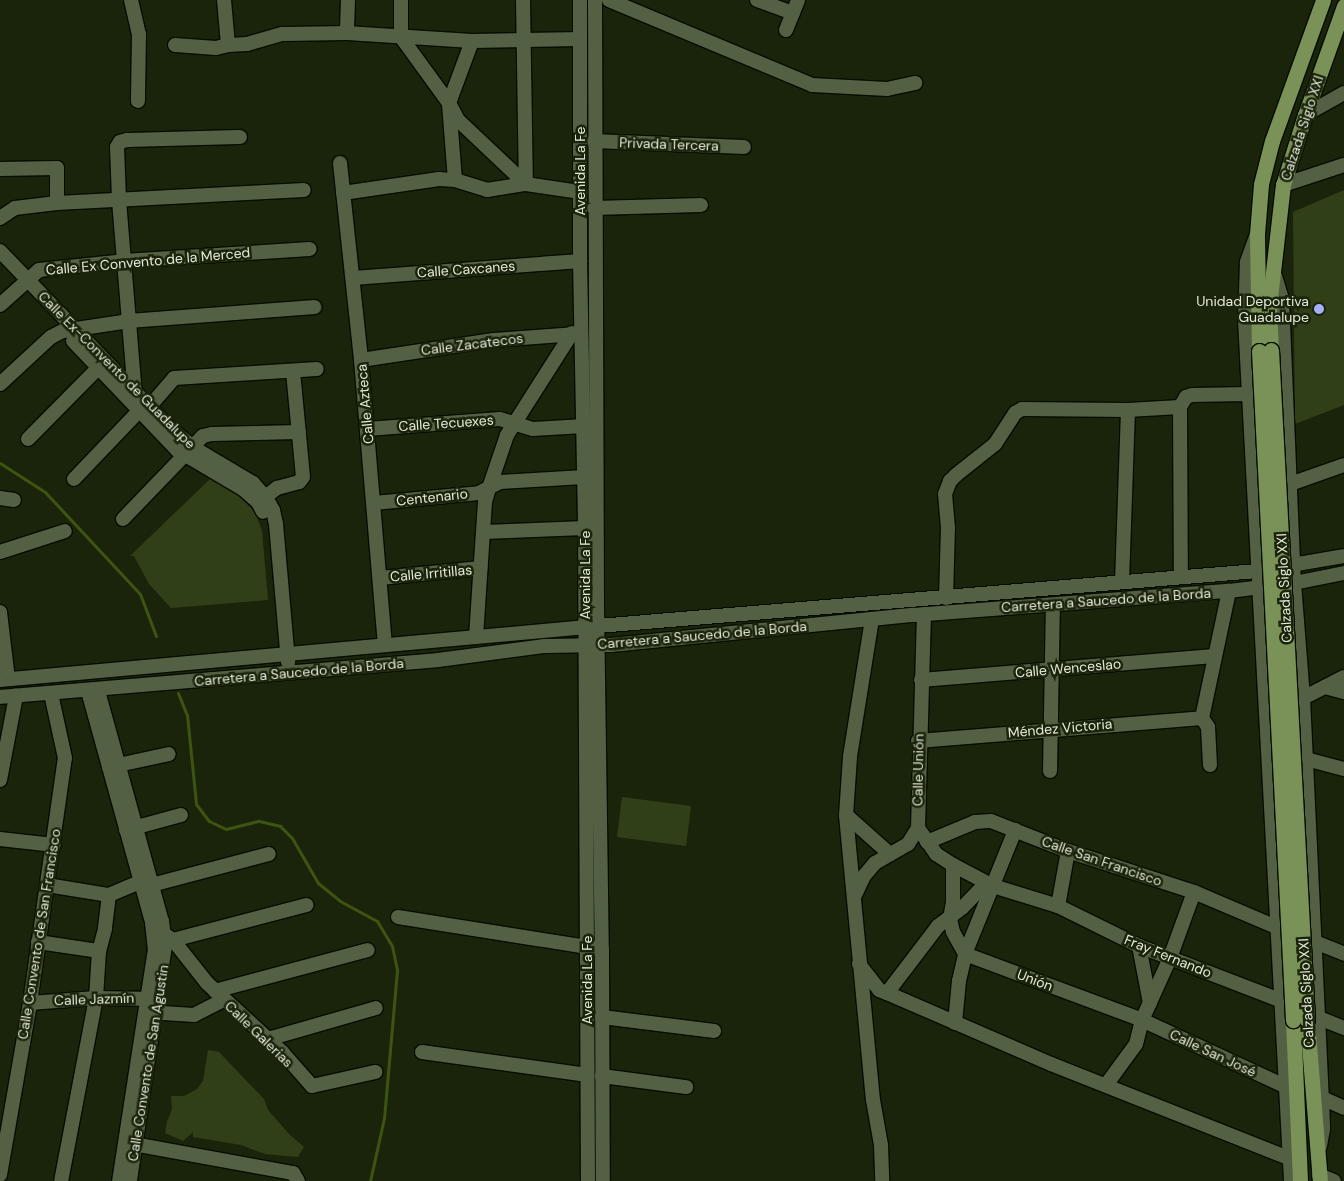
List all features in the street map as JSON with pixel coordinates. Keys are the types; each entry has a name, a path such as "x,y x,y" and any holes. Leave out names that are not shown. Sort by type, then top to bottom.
{"main road":[{"name":"Calzada Siglo XXI","path":"1300,1181 1306,1019 1257,234 1265,165 1323,0"},
{"name":"Calzada Siglo XXI","path":"1320,1178 1311,1089 1271,561 1265,351 1283,185 1304,115 1344,6"}],"street":[{"path":"131,0 139,34 138,101"},
{"path":"224,0 228,45"},
{"path":"348,0 348,33"},
{"path":"401,0 401,37 449,103 458,120 526,184"},
{"path":"523,0 526,184"},
{"name":"Avenida La Fe","path":"580,0 580,261 577,334 584,426 585,528 591,627"},
{"name":"Avenida La Fe","path":"588,1181 587,947 597,340 594,208 595,0"},
{"path":"609,0 812,85 888,89 915,82"},
{"path":"757,0 793,14"},
{"path":"786,30 798,0"},
{"path":"175,45 216,48 247,44 283,34 348,33 472,41 580,39"},
{"path":"455,180 449,103 472,41"},
{"path":"1304,115 1344,93"},
{"path":"140,408 136,392 129,321 119,199 118,147 120,142 127,140 240,137"},
{"name":"Privada Tercera","path":"594,141 744,147"},
{"name":"Calle Azteca","path":"340,163 361,360 385,645"},
{"path":"1283,185 1344,165"},
{"path":"0,169 57,168 57,203"},
{"path":"343,193 439,179 455,180 487,190 526,184 580,192"},
{"path":"0,218 15,208 57,203 304,190"},
{"path":"594,208 701,205"},
{"name":"Calzada Siglo XXI","path":"1257,234 1247,262 1245,295 1248,394 1291,1181"},
{"name":"Calle Ex Convento de la Merced","path":"0,305 39,270 124,261 310,249"},
{"name":"Calle Ex-Convento de Guadalupe","path":"0,251 24,283 104,367 177,450 191,452 243,489 262,500 273,510 276,524 285,673"},
{"name":"Calle Caxcanes","path":"353,278 580,261"},
{"name":"Calle Ex-Convento de Guadalupe","path":"0,264 24,283"},
{"path":"1274,276 1282,299 1293,565 1303,698 1315,942 1306,1019 1322,1098 1323,1129 1319,1154"},
{"path":"0,384 52,337 68,330 129,321 314,307"},
{"path":"476,637 485,502 506,435 577,334 597,340"},
{"name":"Calle Zacatecos","path":"361,360 494,340 577,334"},
{"path":"28,439 104,367"},
{"name":"Calle Ex-Convento de Guadalupe","path":"104,367 136,392"},
{"path":"74,479 140,408 174,378 317,369"},
{"path":"262,500 276,488 299,482 303,477 293,371"},
{"path":"1181,577 1180,407 1186,397 1192,395 1248,394"},
{"path":"946,598 948,528 945,494 956,474 995,444 1015,413 1022,409 1128,410 1180,407"},
{"path":"1122,582 1128,410"},
{"name":"Calle Tecuexes","path":"367,429 500,419 516,422 532,429 584,426"},
{"path":"123,519 191,452 204,436 212,434 299,432"},
{"path":"1290,484 1344,465"},
{"name":"Centenario","path":"374,503 479,492 500,482 584,478"},
{"path":"0,498 14,500"},
{"path":"1254,520 1264,527 1273,529 1291,524"},
{"path":"484,532 585,528"},
{"path":"0,552 65,531"},
{"name":"Carretera a Saucedo de la Borda","path":"4,680 591,627 1257,572 1344,556"},
{"name":"Calle Irritillas","path":"380,578 481,568"},
{"name":"Carretera a Saucedo de la Borda","path":"0,698 438,660 545,646 591,645 924,614 1229,591 1294,583 1344,573"},
{"path":"1210,765 1208,727 1202,718 1229,591"},
{"path":"1050,771 1053,605"},
{"path":"1260,622 1274,611 1282,610 1296,614"},
{"path":"0,612 4,680"},
{"name":"Calle Unión","path":"918,828 918,741 924,614"},
{"path":"872,619 850,757 846,815 872,1100 881,1145 882,1181"},
{"name":"Avenida La Fe","path":"591,645 602,949 603,1181"},
{"name":"Calle Wenceslao","path":"922,680 1214,656"},
{"path":"1303,698 1344,677"},
{"path":"1325,687 1344,692"},
{"name":"Calle Galerias","path":"93,691 144,885 162,939 219,996 268,1039 312,1086 375,1072"},
{"name":"Calle Convento de San Francisco","path":"0,1175 30,1003 65,758 51,694"},
{"path":"0,780 1,760 16,696"},
{"name":"Méndez Victoria","path":"918,741 1202,718"},
{"path":"113,766 169,754"},
{"path":"1306,759 1344,769"},
{"path":"130,829 181,815"},
{"path":"846,815 890,854"},
{"name":"Calle San Francisco","path":"927,842 974,822 991,821 1068,851 1194,892 1276,927"},
{"path":"854,897 864,876 875,863 908,844 918,828"},
{"name":"Fray Fernando","path":"918,828 936,854 952,865 989,884 1058,906 1139,946 1280,1000"},
{"path":"955,1023 959,981 966,954 989,884 1015,830"},
{"path":"0,838 54,845"},
{"path":"1058,906 1068,851"},
{"path":"47,885 109,895 269,854"},
{"path":"952,865 953,902 950,919 953,932 966,954"},
{"path":"887,994 938,926 950,919 989,884"},
{"path":"1106,1085 1136,1044 1142,1020 1170,958 1194,892"},
{"path":"61,1181 96,998 99,951 109,895"},
{"path":"162,939 306,905"},
{"path":"398,917 602,949"},
{"name":"Calle Convento de San Agustin","path":"119,1181 130,1144 162,939"},
{"path":"38,942 99,951"},
{"path":"1315,942 1344,954"},
{"path":"1139,946 1150,1002"},
{"path":"151,1012 194,1015 219,996 368,950"},
{"name":"Unión","path":"966,954 1142,1020"},
{"path":"859,964 879,990 887,994 1007,1046 1289,1158"},
{"name":"Calle Jazmín","path":"30,1003 96,998 153,998"},
{"path":"268,1039 376,1008"},
{"path":"602,1016 714,1032"},
{"path":"1306,1019 1344,1028"},
{"name":"Calle San José","path":"1142,1020 1285,1086"},
{"path":"422,1052 587,1075"},
{"path":"602,1076 686,1087"},
{"path":"1322,1098 1344,1108"},
{"path":"130,1144 293,1173 298,1181"},
{"name":"Calle Convento de San Agustin","path":"130,1144 130,1181"},
{"path":"1320,1178 1334,1181"}],"green space":[{"name":"Unidad Deportiva Guadalupe","path":"1344,190 1344,405 1295,424 1293,212"},
{"path":"210,479 237,494 255,512 262,531 268,600 171,608 149,584 134,556 130,556"},
{"path":"622,797 691,806 686,846 617,837"},
{"path":"208,1050 219,1052 264,1099 268,1110 289,1134 304,1147 298,1157 265,1154 241,1145 193,1137 193,1132 183,1141 165,1133 172,1109 171,1096 184,1096 197,1089 203,1081"}],"waterway":[{"path":"0,463 45,492 140,594 156,636"},
{"path":"178,693 187,715 196,804 209,821 226,829 259,821 280,826 292,838 318,883 340,901 377,921 392,946 397,970 384,1118 370,1181"}],"place":[{"name":"Unidad Deportiva Guadalupe","path":"1319,309"}]}
